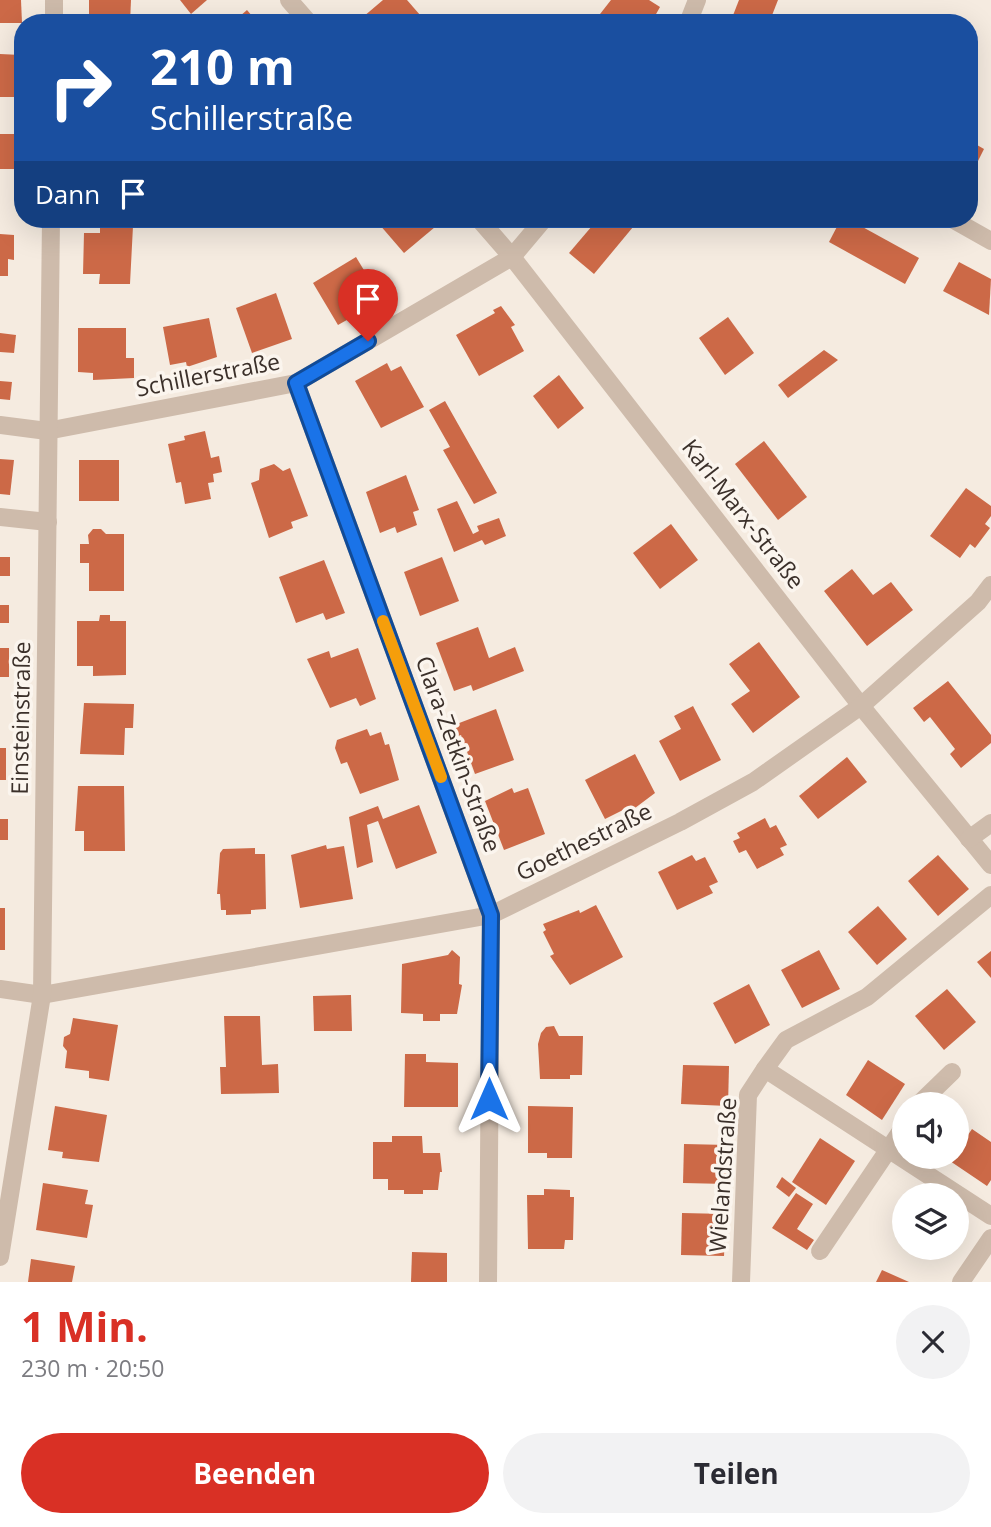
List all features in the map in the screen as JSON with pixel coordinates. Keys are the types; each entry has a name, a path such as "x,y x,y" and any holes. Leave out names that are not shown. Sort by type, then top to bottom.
{"street":[{"path":"289,0 301,14"},
{"name":"Einsteinstraße","path":"0,1257 42,995 51,228"},
{"name":"Karl-Marx-Straße","path":"487,228 861,706 991,865"},
{"name":"Schillerstraße","path":"0,425 47,431 296,383 512,257 536,228"},
{"path":"968,228 991,241"},
{"name":"Clara-Zetkin-Straße","path":"296,383 491,915 488,1282"},
{"path":"0,517 47,522"},
{"name":"Goethestraße","path":"0,989 42,995 491,915 680,822 753,782 861,706 978,601 991,585"},
{"path":"968,839 991,824"},
{"name":"Wielandstraße","path":"741,1282 748,1095 786,1040 867,997 991,895"},
{"path":"765,1069 991,1216"},
{"path":"931,1092 952,1072"},
{"path":"820,1251 892,1143"},
{"path":"961,1282 991,1238"}],"building":[{"path":"0,0 21,0 22,14 14,14 14,23 0,23"},
{"path":"89,0 131,0 130,14 89,14"},
{"path":"180,0 207,0 191,14"},
{"path":"383,0 407,0 419,14 367,14"},
{"path":"611,0 649,0 660,7 656,14 600,14"},
{"path":"739,0 778,0 773,14 734,14"},
{"path":"0,54 14,55 14,97 0,97"},
{"path":"0,134 14,134 14,169 0,169"},
{"path":"978,146 984,149 978,161"},
{"path":"100,228 133,228 130,284 99,284 100,274 83,274 84,233 100,233"},
{"path":"382,228 434,228 404,253"},
{"path":"590,228 632,228 594,274 569,253"},
{"path":"836,228 864,228 919,258 905,284 829,242"},
{"path":"0,234 14,235 14,260 8,259 8,276 0,276"},
{"path":"356,257 382,300 338,325 313,283"},
{"path":"959,262 991,279 989,315 943,291"},
{"path":"276,293 292,339 252,353 236,308"},
{"path":"501,306 515,325 511,327 524,351 479,376 456,335 495,313 493,310"},
{"path":"728,317 754,353 725,375 699,338"},
{"path":"209,318 217,357 187,367 186,362 170,365 163,327"},
{"path":"78,328 126,328 126,358 134,358 134,378 93,380 93,373 78,372"},
{"path":"0,333 16,335 14,353 0,352"},
{"path":"824,350 838,360 788,398 778,385"},
{"path":"387,363 391,371 401,366 424,407 381,428 355,381"},
{"path":"559,375 584,408 558,429 533,396"},
{"path":"0,381 12,382 10,400 0,399"},
{"path":"445,401 497,493 474,504 443,450 450,447 429,410"},
{"path":"205,431 211,458 219,456 222,472 213,474 214,482 208,483 211,499 185,504 181,482 176,483 168,444 185,440 184,436"},
{"path":"764,441 807,497 778,520 735,464"},
{"path":"0,459 14,460 10,495 0,494"},
{"path":"79,460 119,460 119,501 79,501"},
{"path":"274,464 283,471 290,468 308,516 291,522 293,528 269,538 251,483 259,480 260,469"},
{"path":"406,475 419,510 413,512 417,525 397,533 395,527 380,533 366,492"},
{"path":"966,488 991,506 991,516 985,524 990,528 975,548 970,544 960,558 930,536"},
{"path":"457,501 473,534 479,531 477,526 499,518 506,536 485,545 482,540 454,552 437,509"},
{"path":"671,524 698,560 660,589 633,553"},
{"path":"93,529 101,529 106,534 124,534 124,591 89,591 89,563 80,563 80,544 89,544 88,535"},
{"path":"0,557 10,557 10,576 0,576"},
{"path":"442,557 459,601 420,616 404,572"},
{"path":"324,560 345,613 326,620 323,613 296,623 279,577"},
{"path":"852,569 873,595 891,582 913,610 867,646 824,591"},
{"path":"0,605 9,605 9,623 0,623"},
{"path":"100,615 110,615 110,621 126,621 126,675 93,676 93,666 77,666 77,621 99,621"},
{"path":"478,627 489,658 515,647 524,671 473,691 471,685 454,691 436,643"},
{"path":"759,642 800,697 753,733 731,704 750,691 729,664"},
{"path":"0,648 9,648 9,677 0,677"},
{"path":"358,648 376,699 360,706 356,698 330,708 307,659 329,651 331,658"},
{"path":"948,681 991,735 991,743 961,768 950,754 955,749 930,717 924,722 913,708"},
{"path":"84,703 134,704 133,728 125,728 124,755 80,754"},
{"path":"693,706 721,760 680,781 659,741 681,729 674,716"},
{"path":"496,709 514,760 475,774 461,735 458,736 454,725"},
{"path":"367,729 370,736 381,732 385,745 389,744 399,780 360,794 347,762 341,764 335,748 337,740"},
{"path":"0,748 6,748 6,780 0,780"},
{"path":"635,754 655,793 631,811 629,807 605,819 585,780"},
{"path":"847,757 867,782 818,819 799,796"},
{"path":"78,786 124,786 125,851 84,851 84,831 75,831"},
{"path":"512,788 514,793 528,788 545,834 504,850 485,801"},
{"path":"419,805 437,853 396,869 378,821 367,825 373,862 357,868 349,817 378,806 383,819"},
{"path":"765,818 770,828 776,825 787,845 780,848 784,855 757,869 746,850 739,853 733,841 740,838 737,833"},
{"path":"0,819 8,819 8,840 0,840"},
{"path":"326,845 327,849 344,846 353,899 300,908 291,855"},
{"path":"255,848 255,854 265,854 266,909 251,910 251,914 226,915 226,910 221,910 220,894 217,894 220,853 223,849"},
{"path":"692,855 696,861 705,857 718,882 709,886 713,893 677,910 658,872"},
{"path":"938,855 969,889 938,916 908,881"},
{"path":"596,905 623,957 570,985 550,956 554,954 543,932 546,930 543,924 579,910 580,913"},
{"path":"878,906 907,939 877,965 848,932"},
{"path":"0,908 5,908 5,950 0,950"},
{"path":"452,950 460,957 459,984 462,985 457,1014 440,1014 440,1021 423,1021 423,1014 401,1013 402,964 448,955"},
{"path":"819,950 840,989 802,1008 781,970"},
{"path":"991,951 991,978 977,962"},
{"path":"749,984 770,1025 735,1044 713,1003"},
{"path":"947,989 976,1022 944,1050 915,1016"},
{"path":"351,995 352,1031 314,1031 313,996"},
{"path":"224,1016 260,1016 262,1065 278,1064 279,1093 221,1094 220,1067 226,1067"},
{"path":"73,1018 118,1025 109,1081 89,1078 89,1071 65,1068 67,1051 63,1046 64,1037 70,1034"},
{"path":"554,1026 559,1036 583,1036 582,1075 570,1075 570,1079 540,1079 538,1044 546,1027"},
{"path":"405,1054 426,1054 426,1062 458,1063 458,1107 404,1107"},
{"path":"868,1060 905,1084 900,1092 892,1092 892,1104 882,1120 846,1095"},
{"path":"683,1065 729,1066 728,1106 681,1104"},
{"path":"55,1106 107,1115 99,1162 62,1158 63,1152 48,1150"},
{"path":"528,1106 573,1107 572,1158 547,1158 547,1153 528,1153"},
{"path":"972,1129 991,1142 991,1180 987,1186 962,1169 969,1169 969,1133"},
{"path":"392,1136 422,1136 423,1153 440,1153 442,1172 438,1190 423,1190 423,1194 404,1194 404,1190 388,1190 388,1179 373,1179 373,1142 392,1142"},
{"path":"820,1138 855,1161 826,1205 792,1182"},
{"path":"684,1144 728,1145 727,1184 683,1183"},
{"path":"782,1177 796,1188 789,1197 776,1187"},
{"path":"43,1183 88,1190 85,1204 93,1205 87,1238 36,1230"},
{"path":"544,1189 570,1190 570,1197 574,1197 573,1240 565,1240 564,1249 528,1249 527,1195 544,1195"},
{"path":"796,1193 813,1204 797,1229 814,1240 807,1250 772,1228"},
{"path":"682,1213 726,1214 724,1256 681,1255"},
{"path":"412,1252 447,1253 447,1282 411,1282"},
{"path":"31,1259 75,1266 72,1282 28,1282"},
{"path":"882,1270 909,1282 876,1282"}],"slow traffic":[{"path":"383,621 441,777"}],"route":[{"path":"368,341 296,383 491,915 489,1099"}]}
